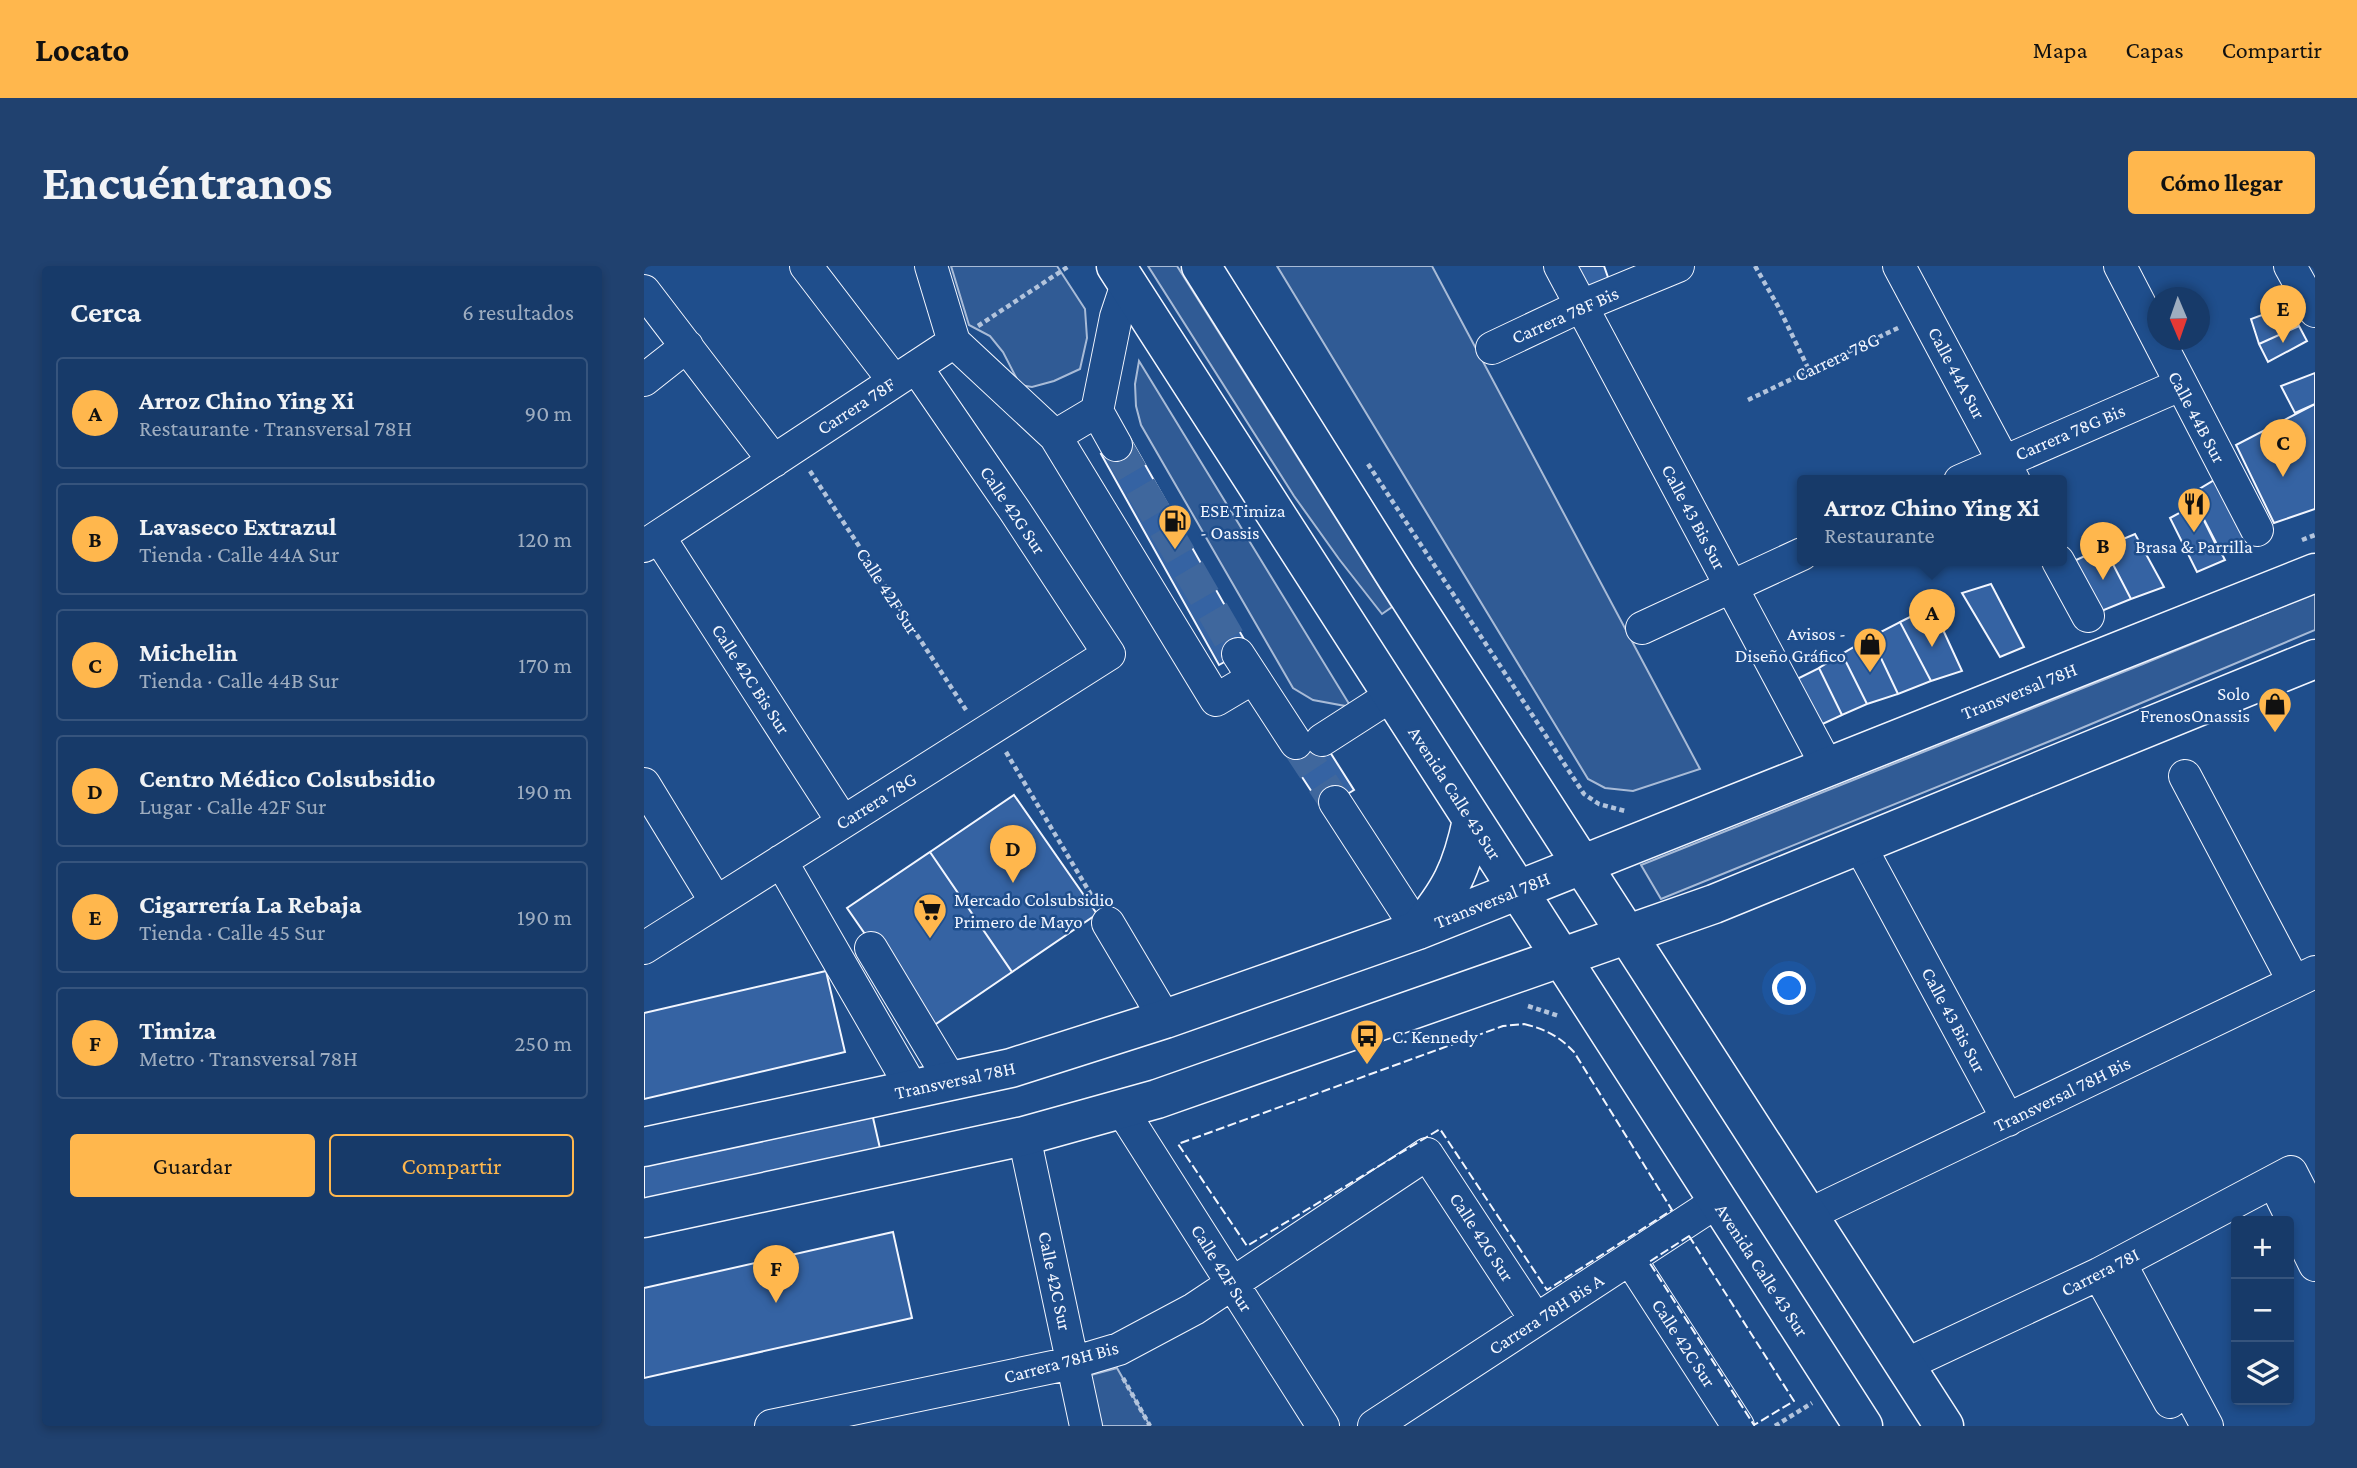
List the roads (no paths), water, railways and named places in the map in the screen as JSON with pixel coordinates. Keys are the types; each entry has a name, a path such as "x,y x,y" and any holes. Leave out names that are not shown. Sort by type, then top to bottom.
{"main road":[{"path":"1201,266 1397,578 1584,864 1944,1426"},
{"name":"Avenida Calle 43 Sur","path":"1121,275 1863,1426"},
{"name":"Transversal 78H","path":"644,1147 1038,1061 1165,1019 1418,930 2315,573"},
{"path":"644,1219 1024,1136 1122,1110 1727,899 2315,659"},
{"path":"1418,930 1442,901 1454,880 1461,864 1472,820"}],"street":[{"name":"Calle 42G Sur","path":"806,266 905,374 1015,511 1109,654"},
{"path":"931,266 954,342 1055,436 1216,700 1246,666 1309,742 1392,695"},
{"name":"Calle 43 Bis Sur","path":"1560,266 1828,768"},
{"name":"Carrera 78F Bis","path":"1492,348 1581,306 1678,266"},
{"name":"Calle 44A Sur","path":"1899,266 2009,471"},
{"name":"Calle 44B Sur","path":"2121,266 2257,530"},
{"path":"2290,266 2315,311"},
{"path":"1116,445 1097,411 1116,317 1121,275"},
{"path":"644,290 687,346 784,454"},
{"name":"Carrera 78F","path":"651,541 954,342"},
{"path":"644,380 687,346"},
{"name":"Carrera 78G Bis","path":"1989,475 2009,471 2180,385"},
{"path":"1055,436 1097,411"},
{"name":"Calle 42C Bis Sur","path":"651,541 842,822"},
{"path":"1642,628 1797,556"},
{"path":"2061,566 2088,616"},
{"name":"Carrera 78G","path":"644,948 1109,654"},
{"path":"2185,776 2305,977"},
{"path":"644,784 716,902"},
{"path":"1335,802 1418,930"},
{"name":"Calle 43 Bis Sur","path":"1860,845 2008,1120"},
{"path":"781,861 913,1090"},
{"path":"1108,923 1165,1019"},
{"path":"871,947 951,1081"},
{"name":"Transversal 78H Bis","path":"1808,1215 2305,977"},
{"name":"Calle 42F Sur","path":"1122,1110 1323,1426"},
{"name":"Calle 42C Sur","path":"1024,1136 1086,1426"},
{"name":"Calle 42G Sur","path":"1427,1154 1536,1320"},
{"name":"Carrera 78H Bis","path":"771,1426 1072,1363 1119,1349 1158,1329 1232,1283 1427,1154"},
{"path":"2282,1177 2315,1219"},
{"path":"2282,1177 2315,1265"},
{"name":"Carrera 78I","path":"1905,1365 2110,1268 2282,1177"},
{"name":"Carrera 78H Bis A","path":"1374,1426 1718,1201"},
{"name":"Calle 42C Sur","path":"1630,1259 1738,1426"},
{"path":"2110,1268 2183,1426"},
{"path":"2110,1268 2207,1426"}],"tunnel":[{"path":"1116,445 1238,654"},
{"path":"1296,743 1335,802"}],"place":[{"name":"Cigarrería La Rebaja","path":"2283,343"},
{"name":"Michelin","path":"2283,477"},
{"name":"Brasa & Parrilla","path":"2194,534"},
{"name":"ESE Timiza - Oassis","path":"1175,551"},
{"name":"Lavaseco Extrazul","path":"2103,580"},
{"name":"Arroz Chino Ying Xi","path":"1932,647"},
{"name":"Avisos - Diseño Gráfico","path":"1870,674"},
{"name":"Solo FrenosOnassis","path":"2275,734"},
{"name":"Centro Médico Colsubsidio","path":"1013,883"},
{"name":"Mercado Colsubsidio Primero de Mayo","path":"930,940"},
{"name":"C. Kennedy","path":"1367,1066"},
{"name":"Timiza","path":"776,1303"}]}
